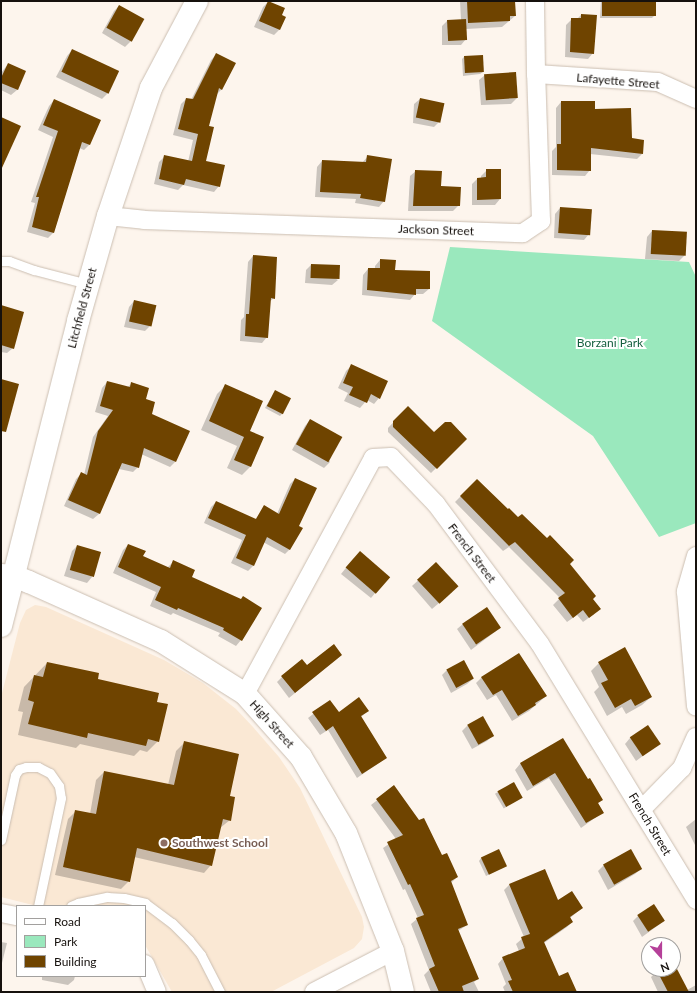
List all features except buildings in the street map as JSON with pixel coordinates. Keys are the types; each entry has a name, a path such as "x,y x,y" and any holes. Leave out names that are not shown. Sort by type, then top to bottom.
{"street":[{"name":"Litchfield Street","path":"1,626 7,576 108,216 151,88 197,1"},
{"name":"Jackson Street","path":"108,216 144,220 523,233 541,221 536,74 536,1"},
{"name":"Lafayette Street","path":"536,74 658,82 696,99"},
{"name":"French Street","path":"245,694 373,458 391,457 436,504 540,644 696,900"},
{"path":"696,556 686,592 696,707"},
{"name":"High Street","path":"7,576 161,641 245,694 301,757 346,833 393,951 402,992"},
{"path":"641,810 682,768 696,737"},
{"path":"1,913 16,916"},
{"path":"314,992 393,951"},
{"path":"146,966 157,992"}],"lane":[{"path":"1,261 9,261 34,270 88,284"},
{"path":"1,840 15,775 19,769 26,767 38,767 50,773 59,786 61,798 38,905"},
{"path":"73,905 107,897 124,898 145,903 158,911 189,940 200,955 220,992"}],"shaded area":[{"name":"Southwest School","path":"35,605 46,607 164,660 203,683 236,709 279,757 300,788 362,917 364,927 362,939 354,948 271,992 172,992 146,947 146,905 33,905 1,897 1,697 20,623 26,610"}],"green space":[{"name":"Borzani Park","path":"450,247 689,262 696,277 696,523 659,537 593,436 432,321"}],"place":[{"name":"Southwest School","path":"164,843"}]}
